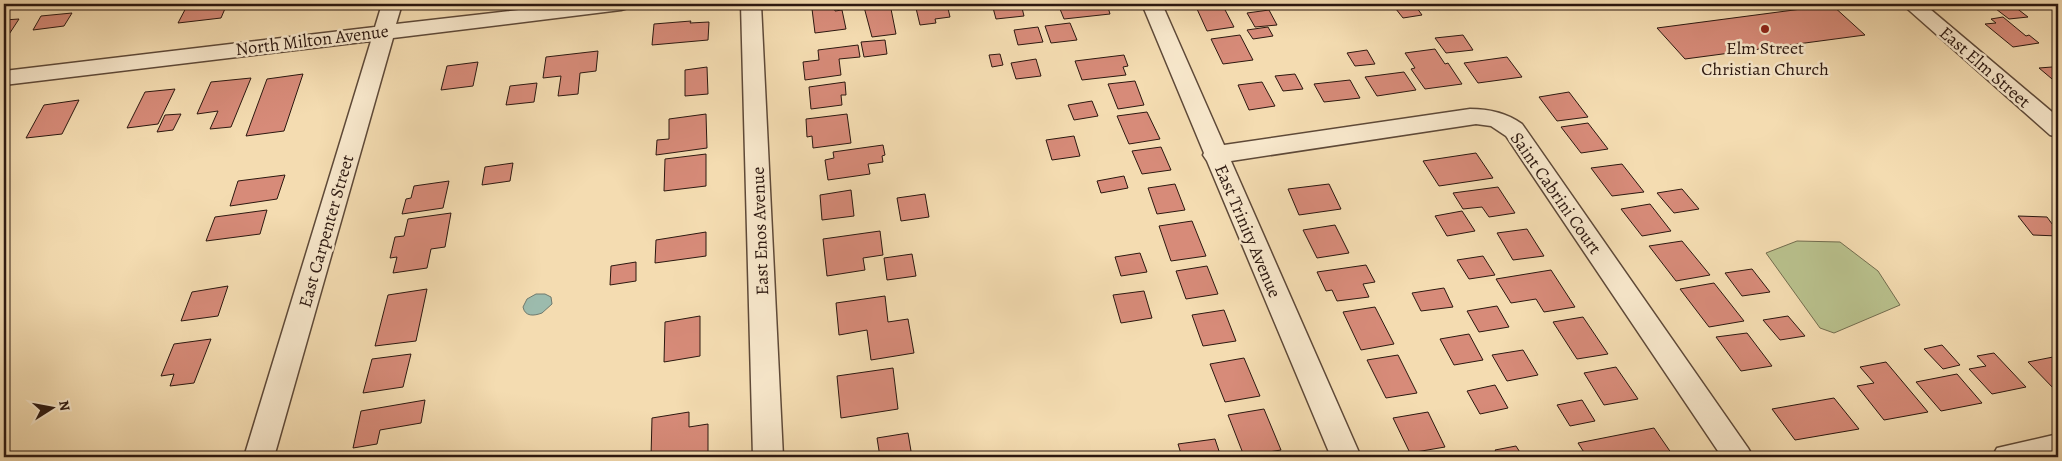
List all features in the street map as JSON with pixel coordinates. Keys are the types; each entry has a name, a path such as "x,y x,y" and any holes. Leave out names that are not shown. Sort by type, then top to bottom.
{"street":[{"name":"East Carpenter Street","path":"259,457 392,4"},
{"name":"North Milton Avenue","path":"4,78 621,4"},
{"name":"East Enos Avenue","path":"751,4 768,457"},
{"name":"East Trinity Avenue","path":"1152,4 1215,155 1346,457"},
{"name":"East Elm Street","path":"1912,4 2058,130"},
{"name":"Saint Cabrini Court","path":"1215,155 1470,118 1488,116 1505,122 1514,130 1738,457"},
{"path":"2007,457 2058,447"}],"green space":[{"path":"1797,241 1840,242 1878,271 1900,305 1834,333 1820,328 1766,253"}],"shaded area":[{"path":"536,294 545,294 551,297 552,304 542,313 528,314 523,307 527,299"}],"building":[{"path":"97,4 123,4 95,8"},
{"path":"188,4 227,4 221,18 178,23"},
{"path":"890,4 896,34 872,37 864,7"},
{"path":"915,4 947,4 950,17 935,19 936,23 920,25"},
{"path":"992,4 1021,4 1024,16 996,19"},
{"path":"1058,4 1107,4 1110,14 1064,19"},
{"path":"1392,4 1414,4 1422,15 1403,18"},
{"path":"1832,5 1865,35 1685,59 1657,28"},
{"path":"834,6 835,11 842,10 846,29 815,33 812,9"},
{"path":"1223,6 1234,27 1207,31 1197,9"},
{"path":"2015,7 2028,17 2009,19 1996,9"},
{"path":"1269,10 1277,25 1255,27 1247,13"},
{"path":"72,13 64,26 33,30 41,16"},
{"path":"2003,17 2026,36 2029,35 2039,43 2013,47 1985,24 1996,23 1991,19"},
{"path":"19,19 4,42 4,20"},
{"path":"691,21 690,23 709,22 708,40 652,45 654,24"},
{"path":"1070,23 1077,40 1051,43 1045,26"},
{"path":"1038,27 1043,42 1018,45 1014,30"},
{"path":"1268,27 1273,36 1253,39 1247,30"},
{"path":"1240,35 1253,60 1223,64 1211,39"},
{"path":"1463,35 1473,50 1446,53 1435,38"},
{"path":"885,40 887,54 864,57 861,42"},
{"path":"858,45 860,57 839,59 841,75 805,80 803,62 819,60 818,50"},
{"path":"1435,49 1445,64 1448,63 1462,84 1425,89 1411,69 1415,68 1405,53"},
{"path":"1367,50 1375,64 1355,66 1347,53"},
{"path":"598,51 596,71 580,73 578,94 558,96 561,76 543,78 546,57"},
{"path":"1000,54 1003,65 992,67 989,55"},
{"path":"1124,55 1128,66 1123,67 1126,75 1082,80 1075,61"},
{"path":"1507,57 1522,77 1478,83 1464,63"},
{"path":"1036,59 1041,76 1016,79 1011,63"},
{"path":"478,62 473,86 441,90 447,66"},
{"path":"707,67 708,94 685,96 685,70"},
{"path":"2052,67 2058,70 2058,84 2039,68"},
{"path":"1404,72 1416,90 1377,96 1365,77"},
{"path":"303,74 284,131 246,136 267,79"},
{"path":"1295,74 1303,89 1283,91 1275,76"},
{"path":"251,78 231,127 210,129 218,111 197,114 211,82"},
{"path":"1350,80 1360,98 1324,102 1314,84"},
{"path":"1135,81 1144,105 1118,109 1108,84"},
{"path":"845,82 846,95 841,95 842,105 811,109 809,87"},
{"path":"1262,82 1275,106 1249,110 1238,85"},
{"path":"537,83 534,102 506,105 510,86"},
{"path":"175,89 158,124 127,128 145,92"},
{"path":"1569,92 1588,117 1557,121 1539,97"},
{"path":"79,100 62,134 26,138 44,105"},
{"path":"1092,101 1098,116 1074,120 1068,105"},
{"path":"1147,112 1160,139 1129,144 1117,116"},
{"path":"181,114 173,130 157,132 165,115"},
{"path":"706,114 707,148 656,155 657,140 669,139 669,119"},
{"path":"847,114 851,143 813,148 812,136 807,137 806,119"},
{"path":"1588,123 1608,149 1581,153 1561,127"},
{"path":"1074,136 1080,156 1052,160 1046,140"},
{"path":"883,145 885,155 882,156 883,162 868,164 870,174 828,180 825,160 834,158 833,152"},
{"path":"1161,147 1171,170 1142,174 1132,151"},
{"path":"1476,153 1493,178 1439,186 1423,161"},
{"path":"706,154 706,186 664,191 665,159"},
{"path":"513,163 510,181 482,185 485,167"},
{"path":"1622,164 1644,192 1612,196 1591,168"},
{"path":"285,175 277,199 230,206 238,181"},
{"path":"1124,176 1128,188 1101,193 1097,181"},
{"path":"449,181 443,208 402,214 406,199 411,198 414,186"},
{"path":"1175,184 1185,210 1157,214 1148,188"},
{"path":"1329,184 1341,209 1299,215 1288,189"},
{"path":"1498,187 1515,213 1489,217 1482,207 1463,209 1453,193"},
{"path":"1682,189 1699,209 1674,213 1657,193"},
{"path":"851,190 854,216 822,220 820,195"},
{"path":"925,194 929,217 901,221 897,198"},
{"path":"1650,204 1671,231 1642,236 1621,209"},
{"path":"267,210 260,234 206,241 215,217"},
{"path":"1462,211 1475,231 1447,236 1435,216"},
{"path":"451,213 445,247 431,249 427,268 393,273 397,257 390,258 395,237 404,236 408,219"},
{"path":"2018,216 2047,217 2058,232 2058,236 2033,235"},
{"path":"1192,221 1206,256 1171,261 1159,226"},
{"path":"1335,225 1349,253 1317,258 1303,230"},
{"path":"1527,229 1544,256 1513,260 1497,233"},
{"path":"880,231 883,255 863,258 865,270 827,276 823,239"},
{"path":"706,232 706,256 655,263 656,240"},
{"path":"1682,241 1710,275 1676,281 1649,246"},
{"path":"1140,253 1147,272 1121,276 1115,257"},
{"path":"912,254 916,276 887,280 884,258"},
{"path":"1483,256 1495,275 1469,279 1457,260"},
{"path":"636,262 636,281 610,285 611,266"},
{"path":"1366,265 1375,282 1363,284 1369,297 1337,301 1332,290 1326,291 1317,272"},
{"path":"1207,266 1218,294 1186,299 1176,271"},
{"path":"1752,269 1770,292 1742,296 1725,273"},
{"path":"1551,270 1575,307 1544,312 1536,299 1511,303 1496,279"},
{"path":"1714,283 1744,321 1709,327 1680,289"},
{"path":"228,286 218,316 181,321 192,292"},
{"path":"1444,288 1453,307 1421,311 1412,293"},
{"path":"427,289 416,341 375,346 388,295"},
{"path":"1144,291 1152,318 1121,323 1113,295"},
{"path":"885,296 888,322 908,319 914,353 871,360 867,330 839,335 836,303"},
{"path":"1497,306 1509,327 1479,332 1467,311"},
{"path":"1375,307 1394,344 1361,350 1343,312"},
{"path":"1224,310 1236,341 1203,346 1192,315"},
{"path":"700,316 700,356 664,362 665,322"},
{"path":"1788,316 1805,336 1780,340 1763,320"},
{"path":"1583,317 1608,354 1577,359 1553,322"},
{"path":"1747,333 1772,366 1741,371 1716,337"},
{"path":"1469,334 1483,360 1454,365 1440,339"},
{"path":"211,339 194,383 170,386 174,374 161,376 174,344"},
{"path":"1942,345 1960,365 1943,369 1924,349"},
{"path":"1523,350 1538,375 1507,381 1492,355"},
{"path":"1994,353 2026,387 1992,394 1969,369 1986,366 1977,356"},
{"path":"411,354 403,387 363,393 372,359"},
{"path":"1398,355 1417,393 1386,398 1367,360"},
{"path":"2058,356 2058,389 2055,390 2028,362"},
{"path":"1244,358 1260,396 1225,402 1210,364"},
{"path":"1886,362 1928,412 1884,420 1857,386 1874,383 1860,367"},
{"path":"1616,367 1638,399 1604,405 1584,373"},
{"path":"893,368 898,409 841,418 837,376"},
{"path":"1957,374 1982,403 1941,411 1916,382"},
{"path":"1495,385 1508,408 1480,414 1467,391"},
{"path":"1834,398 1859,429 1795,440 1772,409"},
{"path":"425,400 421,423 380,430 377,444 353,448 361,411"},
{"path":"1582,400 1595,421 1570,426 1557,405"},
{"path":"1264,409 1281,450 1244,456 1228,415"},
{"path":"689,412 689,427 708,424 708,457 651,457 652,418"},
{"path":"1428,412 1445,447 1410,453 1393,418"},
{"path":"1654,428 1674,457 1587,457 1578,443"},
{"path":"908,433 912,457 880,457 877,438"},
{"path":"1215,439 1221,457 1182,457 1178,444"},
{"path":"1516,446 1523,457 1499,457 1495,450"}],"place":[{"name":"Elm Street Christian Church","path":"1765,29"}]}
